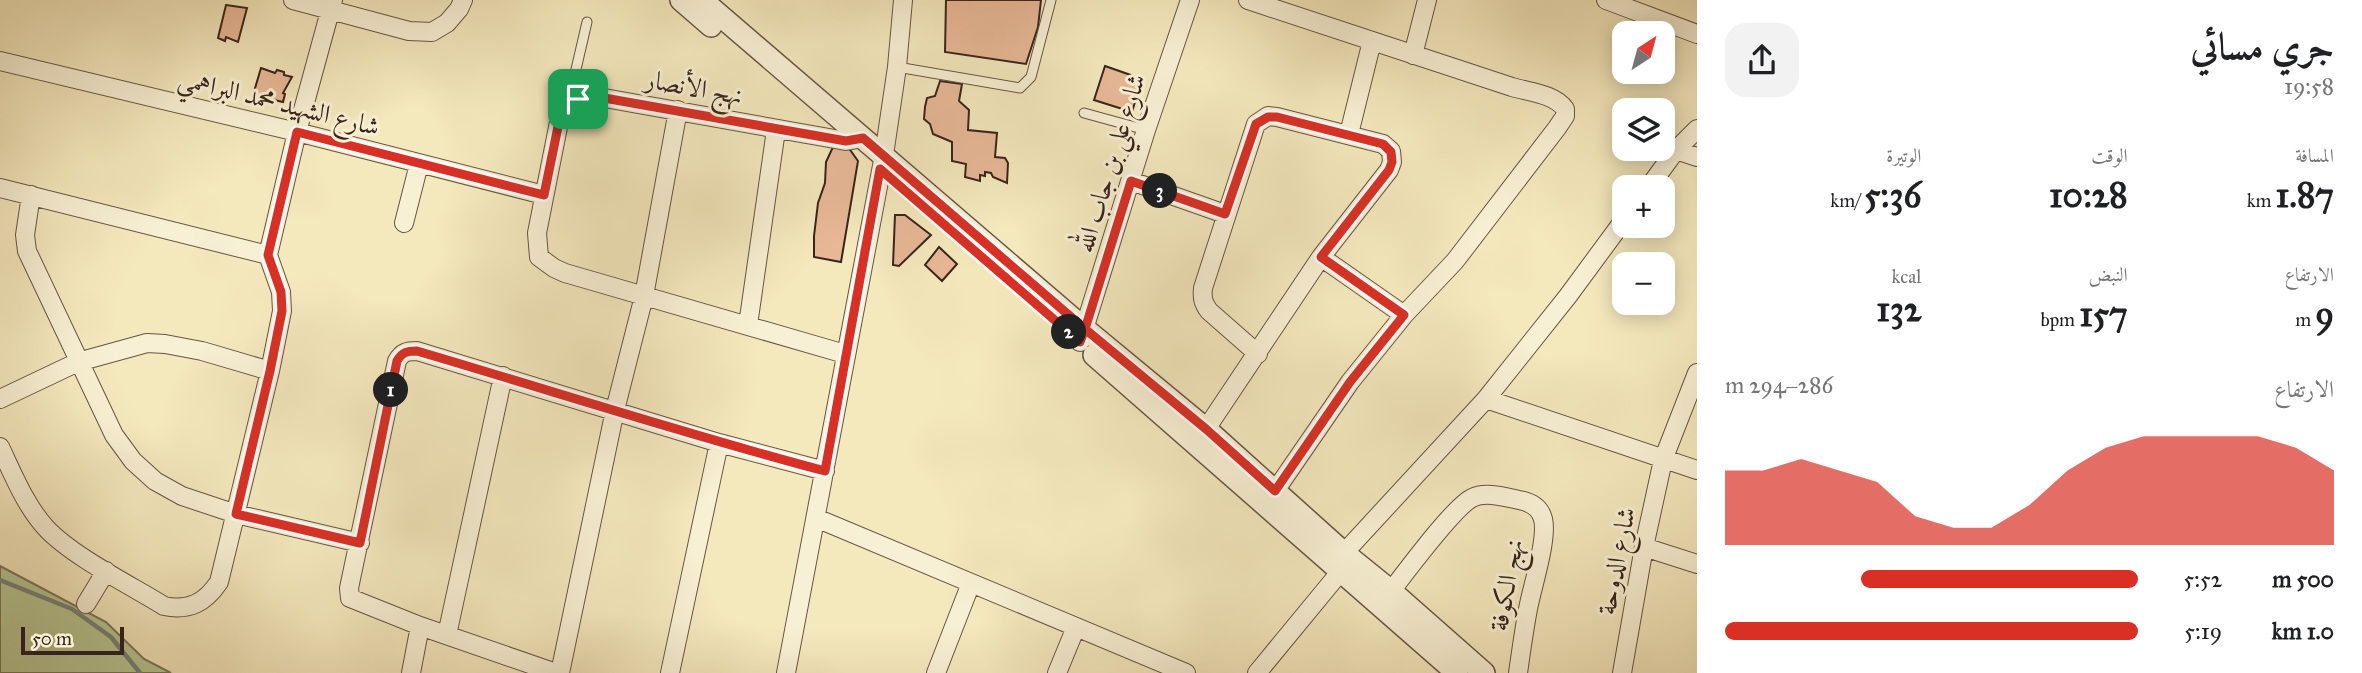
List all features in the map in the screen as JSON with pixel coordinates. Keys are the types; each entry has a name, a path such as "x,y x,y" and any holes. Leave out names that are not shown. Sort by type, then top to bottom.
{"street":[{"path":"293,0 331,4 409,31 432,33 447,23 463,0"},
{"path":"681,0 855,139 1342,562 1484,673"},
{"path":"702,0 855,139"},
{"path":"786,673 882,162 897,67 903,0"},
{"name":"شارع علي بن جاب الله","path":"1083,335 1146,130 1190,0"},
{"path":"1248,0 1549,97 1558,101 1565,109 1557,128 1455,261 1404,315 1350,382 1275,491"},
{"path":"1413,55 1427,0"},
{"path":"1606,0 1697,34"},
{"path":"0,447 22,493 46,528 63,543 164,606 177,609 197,604 212,592 219,582 270,371 282,311 281,292 268,255 331,4"},
{"path":"1349,134 1372,41"},
{"name":"شارع الشهيد محمد البراهمي","path":"0,61 544,195"},
{"name":"نهج الأنصار","path":"578,99 593,96 776,130 855,139"},
{"path":"578,99 565,108 560,117 537,233 539,257 565,273 845,354"},
{"path":"678,110 644,296 615,410 558,673 521,668 447,635 350,597 349,588 397,361 407,351 417,351 615,410 719,443 825,471"},
{"path":"1206,429 1258,354 1321,257 1389,170 1391,152 1383,144 1277,117 1261,119 1256,124 1203,288 1203,304 1258,354"},
{"path":"1657,175 1697,129"},
{"path":"748,325 776,130"},
{"path":"1676,150 1697,157"},
{"path":"404,223 419,164"},
{"path":"1131,181 1225,214"},
{"path":"0,188 268,255"},
{"path":"31,195 25,235 27,251 114,435 133,461 167,489 236,514 360,543"},
{"path":"1257,673 1342,562 1486,399 1612,236"},
{"path":"1321,257 1404,315"},
{"path":"1083,335 1206,429 1275,491 1342,562"},
{"path":"0,399 78,362 146,343 202,351 270,371"},
{"name":"شارع الدوحة","path":"1622,673 1662,460 1697,373"},
{"path":"447,635 503,376"},
{"path":"1486,399 1697,470"},
{"path":"670,673 719,443"},
{"name":"نهج الكوفة","path":"1385,598 1450,518 1473,497 1487,495 1534,506 1540,511 1544,521 1542,545 1518,673"},
{"path":"816,519 1186,673"},
{"path":"1644,547 1697,564"},
{"path":"86,604 106,571"},
{"path":"936,673 971,583"},
{"path":"1385,598 1457,673"},
{"path":"411,673 420,626"},
{"path":"1057,673 1076,627"}],"lane":[{"path":"897,67 1020,88 1031,77 1051,0"},
{"path":"578,99 574,78 587,22"},
{"path":"1084,113 1146,130"}],"green space":[{"path":"0,566 106,622 144,659 171,673 0,673"}],"building":[{"path":"946,0 1041,0 1038,27 1026,64 945,52"},
{"path":"226,5 247,8 238,42 226,37 225,41 218,38"},
{"path":"1105,66 1142,79 1132,112 1094,100"},
{"path":"261,68 275,73 277,70 284,72 284,75 292,77 283,93 283,102 253,95"},
{"path":"940,81 962,84 959,101 969,110 968,130 997,133 995,157 1005,158 1008,163 1007,183 985,172 985,176 980,175 980,181 965,177 966,164 952,161 952,142 933,134 930,124 924,119 925,107 927,98 935,96"},
{"path":"833,147 848,147 858,161 841,262 814,257 818,203 825,183 826,162"},
{"path":"895,215 905,215 931,235 899,266 893,265"},
{"path":"939,247 957,264 942,281 925,265"}],"waterway":[{"path":"0,580 72,609 111,637 140,673"}],"route":[{"path":"578,99 565,108 560,117 544,195 297,132 268,255 277,275 282,311 236,514 360,543 397,361 407,351 417,351 719,443 825,471 880,169 1080,342 1085,329 1206,429 1275,491 1350,382 1404,315 1321,257 1389,170 1392,162 1391,152 1383,144 1349,134 1277,117 1261,119 1256,124 1225,214 1131,181 1085,329 863,138 846,141 593,96 578,99"}]}
